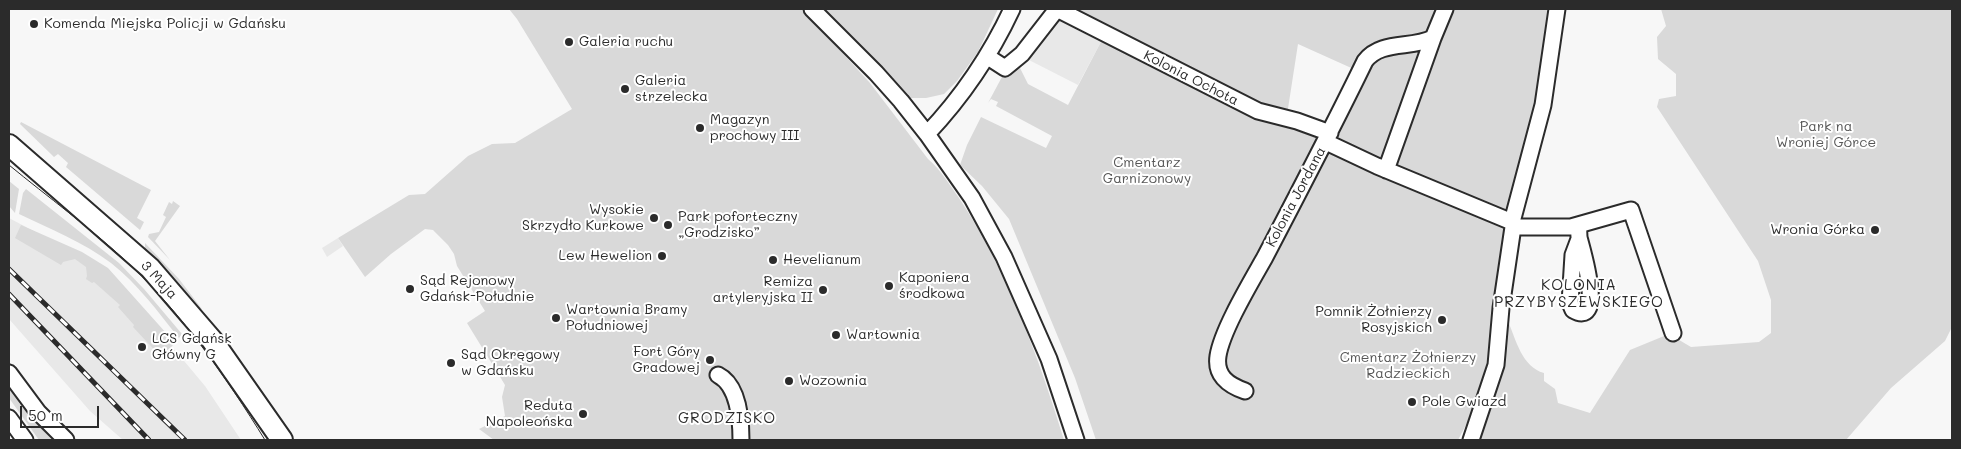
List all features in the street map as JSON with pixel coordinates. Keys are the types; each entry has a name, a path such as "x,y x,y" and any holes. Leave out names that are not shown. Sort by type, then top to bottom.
{"main road":[{"name":"3 Maja","path":"9,145 150,268 212,340 282,440"}],"street":[{"path":"812,9 876,73 928,134 972,198 1004,257 1049,359 1076,440"},
{"path":"928,134 961,97 988,57 1012,9"},
{"name":"Kolonia Ochota","path":"988,57 1005,68 1022,54 1057,9 1258,111 1297,121 1386,170"},
{"path":"1445,9 1386,170 1512,224 1579,232 1631,210 1674,333"},
{"path":"1471,440 1496,365 1500,308 1512,224 1543,106 1557,9"},
{"name":"Kolonia Jordana","path":"1245,391 1223,380 1218,370 1218,356 1222,342 1227,329 1328,138 1365,61 1370,54 1378,49 1422,43 1433,38"},
{"path":"9,373 38,412 66,440"},
{"path":"718,375 728,382 736,403 741,440"},
{"path":"9,418 25,440"}],"shaded area":[{"path":"1056,17 1104,36 1078,85 1027,59 1041,44"},
{"path":"9,218 79,255 134,301 205,386 241,440 123,440 90,411 9,319"},
{"path":"338,238 343,246 327,257 322,248"}],"green space":[{"name":"Park poforteczny „Grodzisko”","path":"509,9 802,9 870,83 928,159 945,177 959,198 1007,285 1044,378 1064,440 494,440 479,429 505,416 502,397 505,385 467,323 485,311 457,266 454,254 448,245 433,230 425,229 391,254 365,277 338,238 409,195 425,194 468,156 492,144 515,143 572,109"},
{"path":"822,9 998,9 978,52 957,81 944,94 926,98 908,98"},
{"path":"1065,9 1443,9 1431,36 1379,44 1373,42 1358,71 1298,44 1287,115 1268,112"},
{"path":"1448,9 1548,9 1537,107 1504,218 1388,168"},
{"name":"Park na Wroniej Górce","path":"1661,9 1952,9 1952,327 1945,341 1891,388 1846,440 1477,440 1503,321 1508,321 1525,359 1536,370 1544,373 1544,381 1555,389 1558,403 1590,413 1630,350 1669,334 1691,347 1759,342 1771,333 1771,300 1758,261 1657,107 1659,99 1676,96 1676,74 1658,59 1657,37 1666,26"},
{"path":"1104,36 1280,125 1286,121 1505,224 1507,232 1497,312 1487,365 1470,416 1458,440 1096,440 1075,378 1009,219 982,186 960,165 967,145 981,117 1046,148 1052,136 996,106 998,102 991,99 988,103 1003,75 1019,66 1028,84 1068,105"},
{"path":"1429,43 1383,165 1339,144 1335,138 1371,58"},
{"path":"21,122 151,190 137,218 144,222 140,230 66,167 68,163 58,154 54,157 20,124"},
{"path":"9,181 19,189 15,213 9,206"},
{"path":"26,189 119,263 182,334 179,338 138,289 111,263 78,242 19,214 23,193"},
{"path":"173,201 180,206 155,241 170,260 148,237 149,234 159,232 166,217 163,215 169,202 172,204"},
{"path":"21,225 82,252 108,268 175,343 161,357 133,327 134,325 118,307 120,305 94,282 92,283 86,279 86,267 75,259 63,262 61,265 15,238"},
{"path":"145,243 179,279 202,309 197,307 145,250"},
{"path":"9,389 22,407 52,440 39,440 9,398"}],"tram line":[{"path":"9,165 98,236 146,281 202,346 265,440"}],"railway":[{"path":"9,269 185,440"},
{"path":"9,294 149,440"}],"place":[{"name":"Komenda Miejska Policji w Gdańsku","path":"34,24"},
{"name":"Galeria ruchu","path":"569,42"},
{"name":"Galeria strzelecka","path":"625,89"},
{"name":"Magazyn prochowy III","path":"700,128"},
{"name":"Wysokie Skrzydło Kurkowe","path":"654,218"},
{"name":"Park poforteczny „Grodzisko”","path":"668,225"},
{"name":"Wronia Górka","path":"1875,230"},
{"name":"Lew Hewelion","path":"662,256"},
{"name":"Hevelianum","path":"773,260"},
{"name":"Kaponiera środkowa","path":"889,286"},
{"name":"Sąd Rejonowy Gdańsk-Południe","path":"410,289"},
{"name":"Remiza artyleryjska II","path":"823,290"},
{"name":"Wartownia Bramy Południowej","path":"556,318"},
{"name":"Pomnik Żołnierzy Rosyjskich","path":"1442,320"},
{"name":"Wartownia","path":"836,335"},
{"name":"LCS Gdańsk Główny G","path":"142,347"},
{"name":"Fort Góry Gradowej","path":"710,360"},
{"name":"Sąd Okręgowy w Gdańsku","path":"451,363"},
{"name":"Wozownia","path":"789,381"},
{"name":"Pole Gwiazd","path":"1412,402"},
{"name":"Reduta Napoleońska","path":"583,414"}],"district":[{"name":"KOLONIA PRZYBYSZEWSKIEGO","path":"1579,294"},
{"name":"GRODZISKO","path":"727,418"}],"park label":[{"name":"Cmentarz Garnizonowy","path":"1147,172"},
{"name":"Cmentarz Żołnierzy Radzieckich","path":"1408,366"}]}
